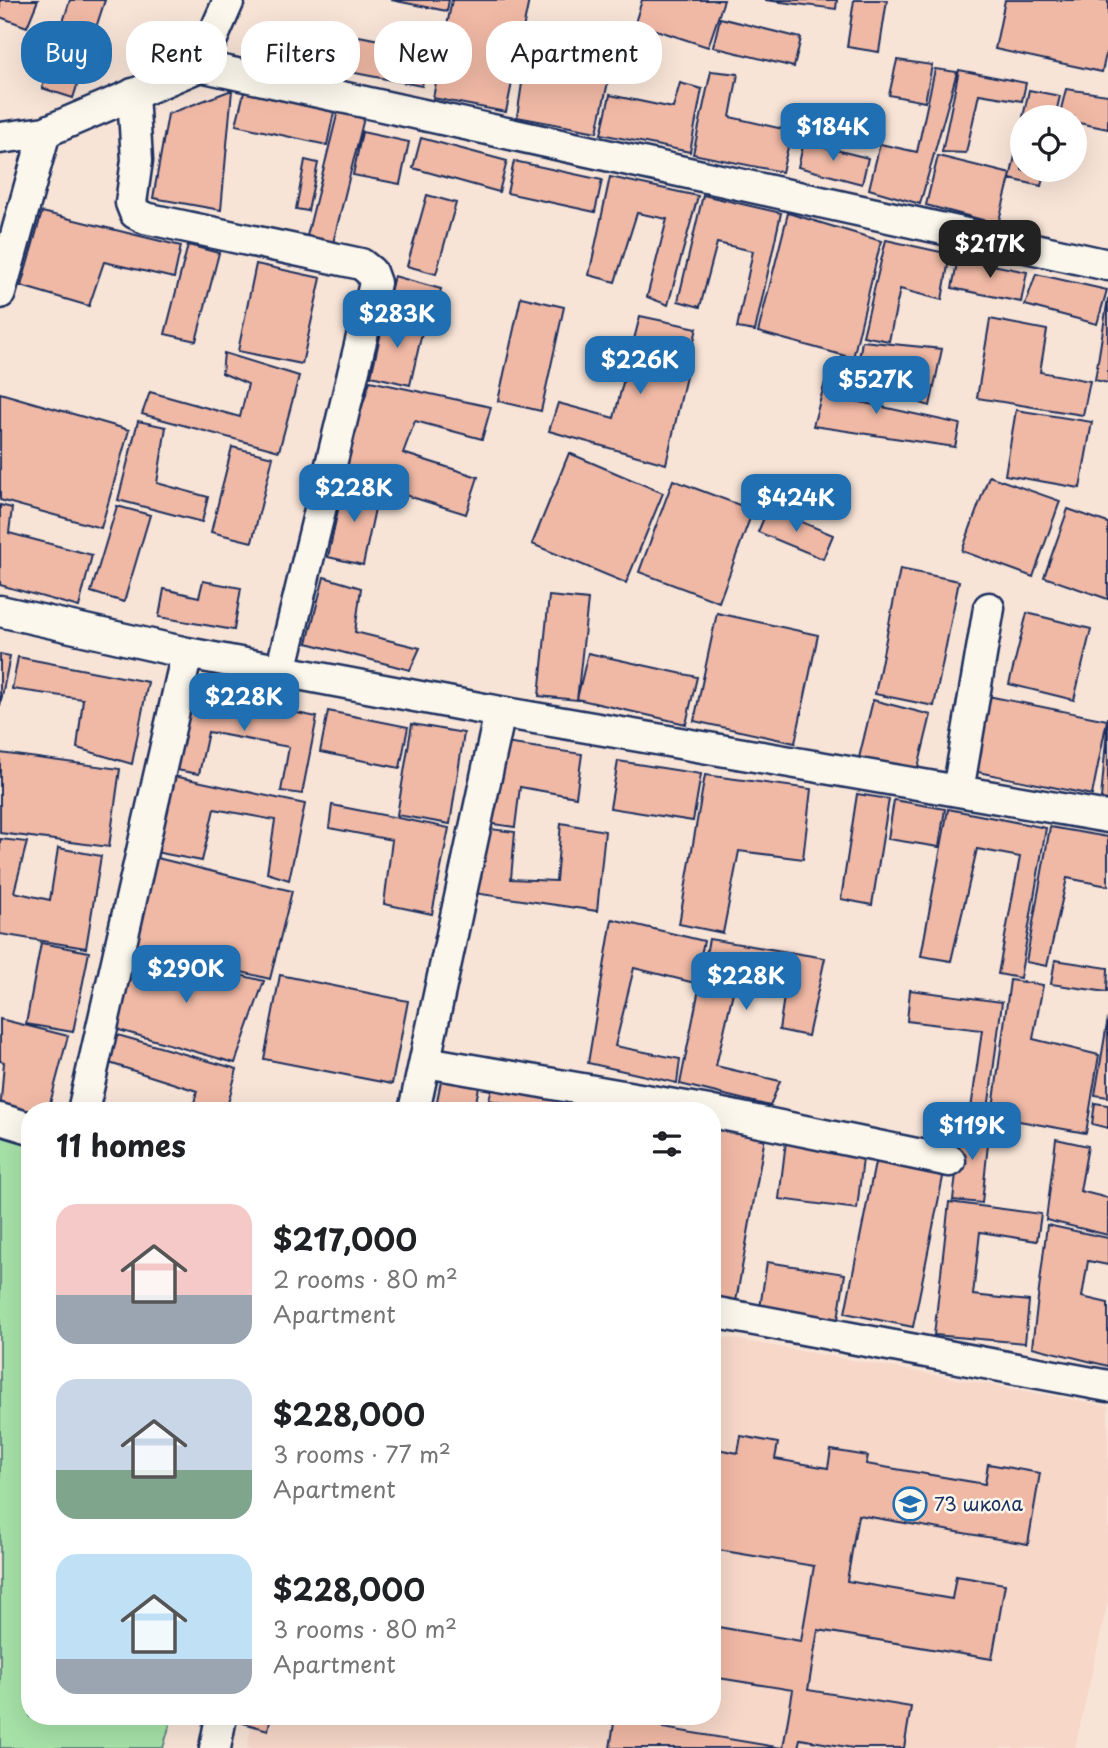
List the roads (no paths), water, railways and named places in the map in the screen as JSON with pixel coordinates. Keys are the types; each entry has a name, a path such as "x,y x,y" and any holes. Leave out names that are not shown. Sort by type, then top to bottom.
{"street":[{"path":"220,21 229,0"},
{"path":"227,72 1108,265"},
{"path":"0,138 45,132 157,84"},
{"path":"133,94 137,160 131,203 135,213 145,218 361,264 371,272 375,282 281,671"},
{"path":"0,293 45,132"},
{"path":"958,791 989,608"},
{"path":"0,611 187,653 500,712 1108,817"},
{"path":"85,1102 187,653"},
{"path":"417,1102 500,712"},
{"path":"426,1062 654,1102"},
{"path":"721,1114 950,1161"},
{"path":"0,1119 21,1125"},
{"path":"721,1314 1108,1385"},
{"path":"215,1748 219,1725"}],"place":[{"name":"73 школа","path":"910,1504"}]}
